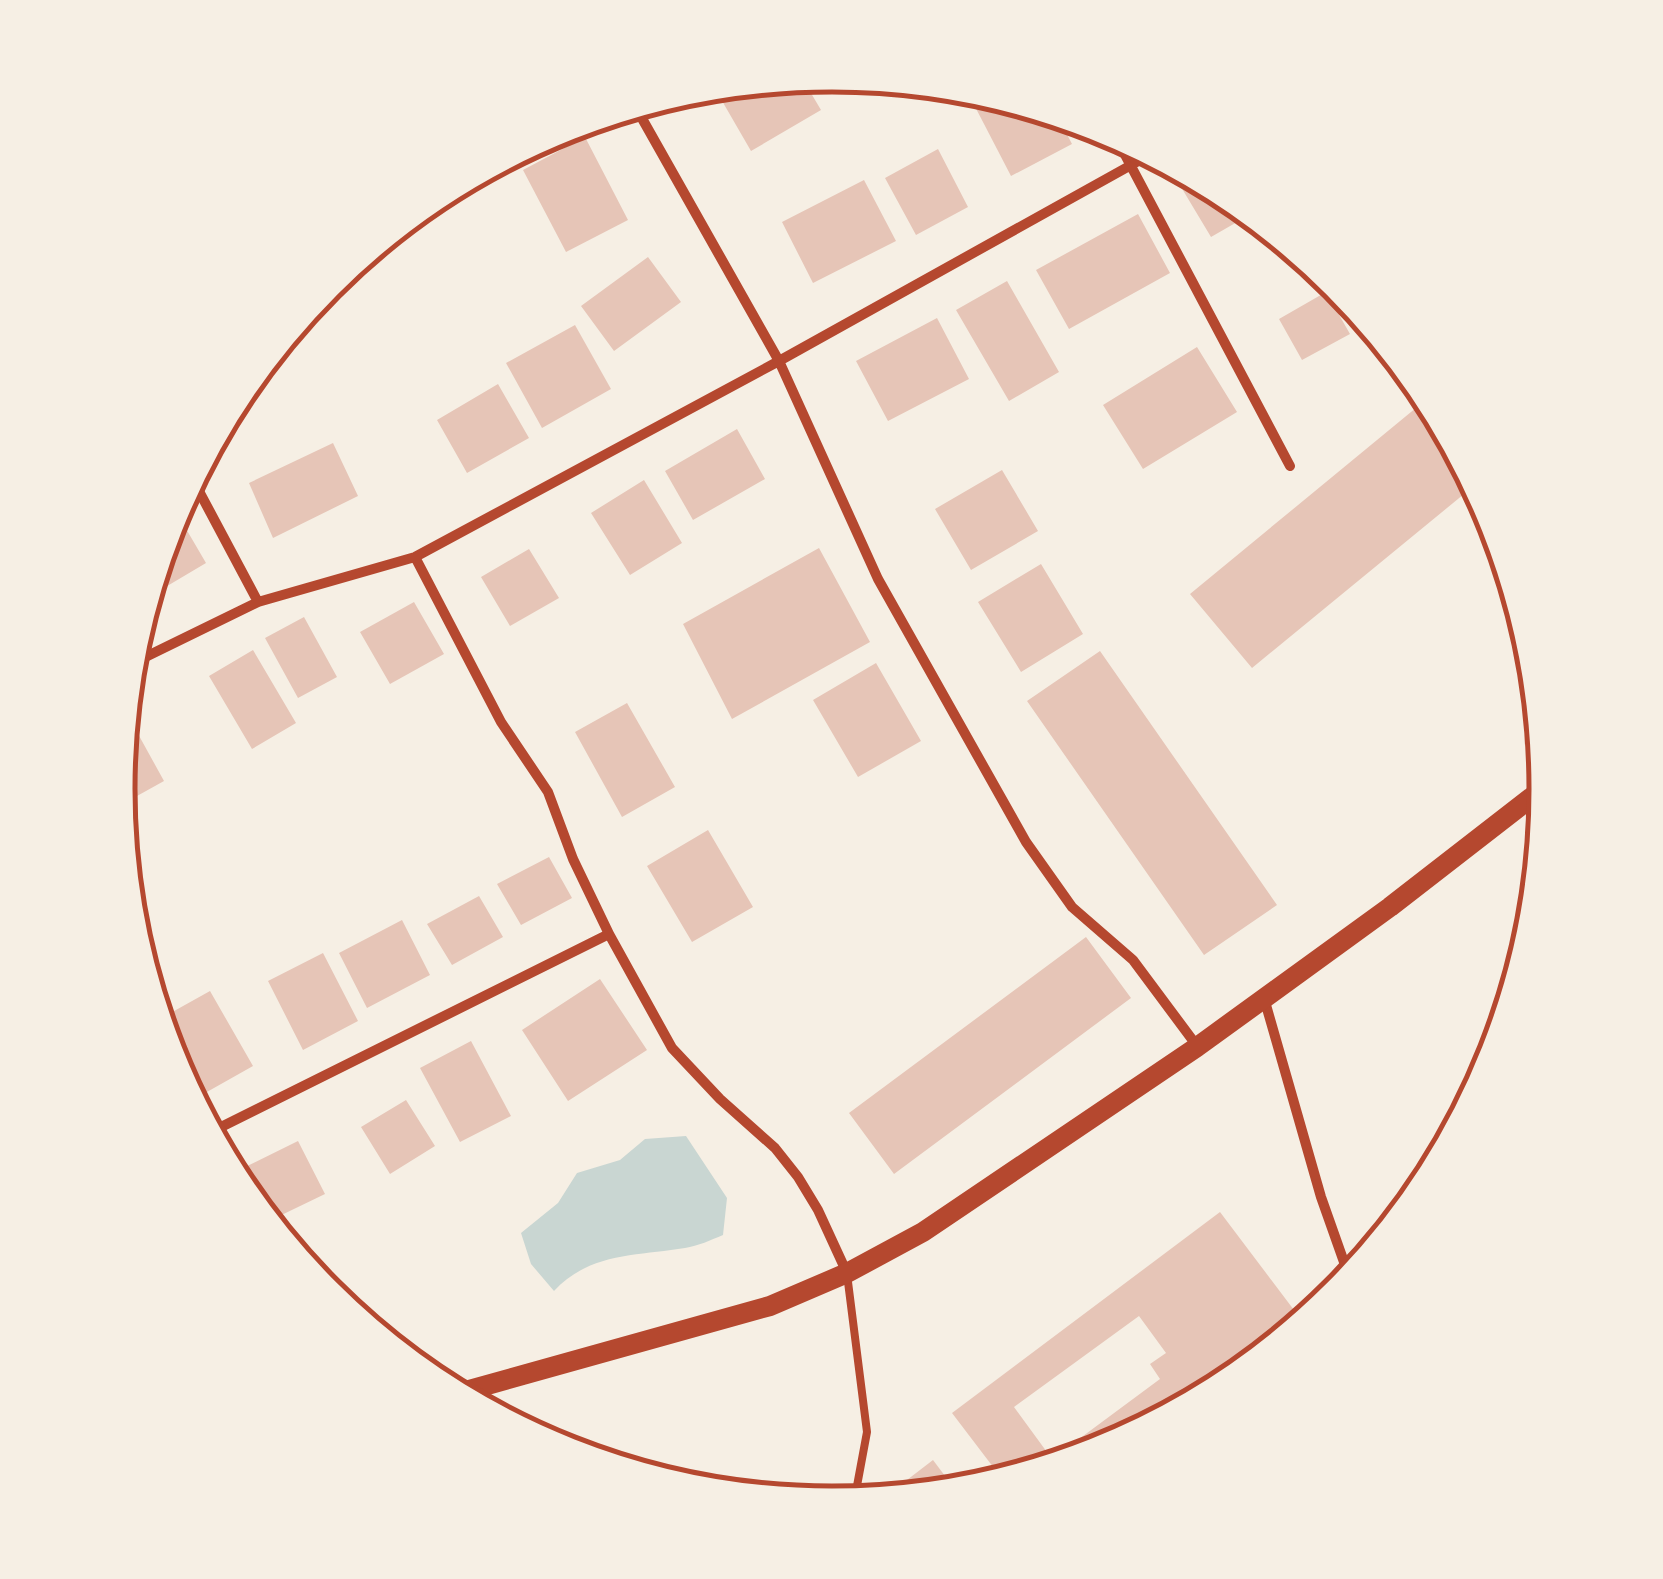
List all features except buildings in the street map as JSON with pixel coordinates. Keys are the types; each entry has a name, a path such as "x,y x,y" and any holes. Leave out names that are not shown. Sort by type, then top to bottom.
{"main road":[{"path":"475,1388 770,1306 847,1273 922,1232 1197,1047 1390,907 1529,800"}],"street":[{"path":"643,118 779,361 878,579 1026,842 1072,907 1133,960 1197,1047"},
{"path":"1129,159 1290,466"},
{"path":"148,656 258,602 414,557 1136,162"},
{"path":"200,494 258,602"},
{"path":"414,557 501,722 548,792 573,859 609,934 672,1048 774,1148 798,1178 818,1210 847,1273"},
{"path":"222,1127 609,934"},
{"path":"1264,998 1321,1197 1344,1262"}],"lane":[{"path":"847,1273 868,1432 857,1485"}],"shaded area":[{"path":"686,1136 727,1198 723,1235 690,1247 599,1262 568,1278 554,1291 531,1264 521,1233 558,1203 577,1173 620,1160 645,1139"}]}
